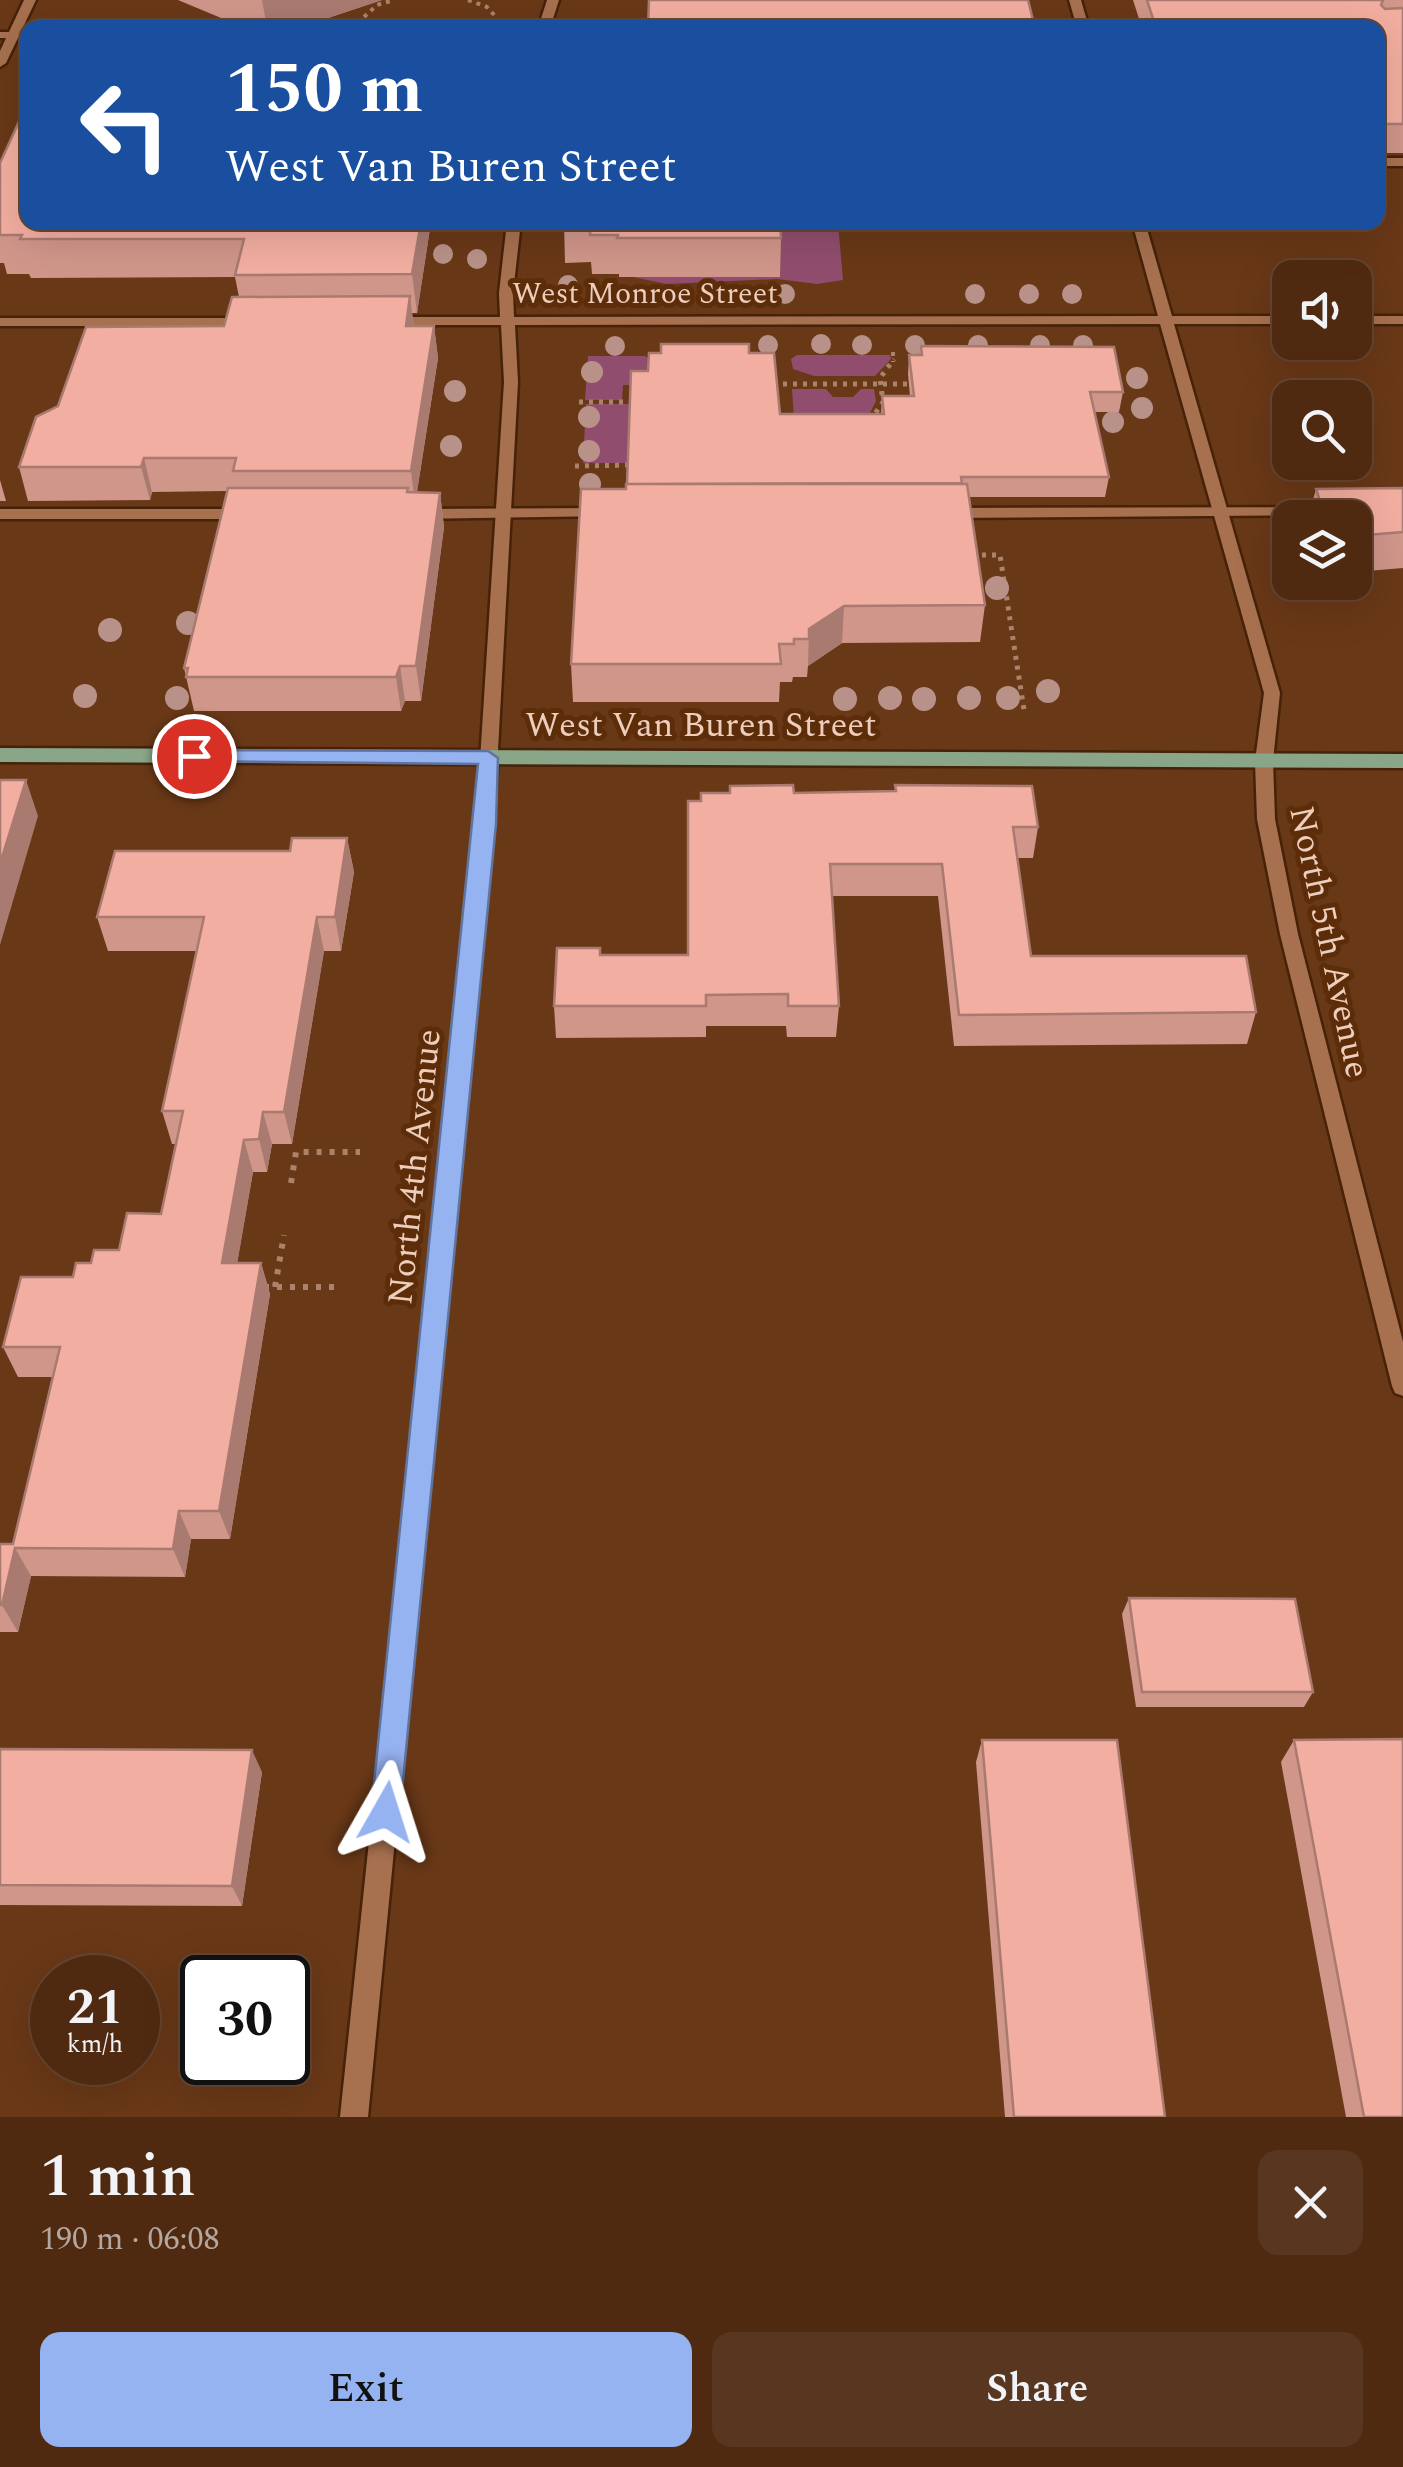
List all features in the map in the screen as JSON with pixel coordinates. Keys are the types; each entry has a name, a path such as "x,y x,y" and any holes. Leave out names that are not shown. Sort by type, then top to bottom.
{"main road":[{"name":"West Van Buren Street","path":"0,755 1403,761"}],"street":[{"path":"0,62 6,35 30,0"},
{"name":"North 4th Avenue","path":"354,2117 475,926 511,382 507,321 513,230"},
{"name":"North 5th Avenue","path":"1140,230 1272,693 1264,760 1266,819 1290,934 1403,1386"},
{"name":"West Monroe Street","path":"375,322 1272,320"},
{"path":"1372,320 1403,320"},
{"path":"0,322 259,322"},
{"path":"918,513 1272,512"},
{"path":"398,514 619,513"},
{"path":"0,514 266,514"}],"path":[{"path":"364,17 377,4 394,0"},
{"path":"468,0 487,8 496,17"},
{"path":"876,434 874,415 883,402 880,378 894,362 893,352"},
{"path":"774,384 909,384"},
{"path":"579,402 632,402"},
{"path":"575,466 630,466"},
{"path":"968,555 1000,555 1024,710"},
{"path":"291,1183 296,1152 360,1152"},
{"path":"275,1288 284,1235"},
{"path":"247,1288 341,1287"}],"shaded area":[{"path":"753,230 839,230 843,280 817,284 777,279 667,284 633,277 633,265"},
{"path":"797,355 890,355 891,359 875,376 814,376 793,369 791,359"},
{"path":"588,356 645,356 661,367 638,385 623,385 622,400 585,400"},
{"path":"792,389 826,389 833,397 853,397 861,389 874,389 876,401 869,415 795,434"},
{"path":"586,404 631,404 630,458 626,463 583,463"}],"building":[{"path":"649,0 1028,0 1033,20 648,20"},
{"path":"1147,0 1383,0 1381,5 1385,9 1403,8 1403,124 1385,124 1385,20 1153,20"},
{"path":"20,119 20,230 420,230 412,274 235,275 244,239 20,239 22,235 0,235 0,163"},
{"path":"590,230 780,230 781,238 617,238 618,235 590,235"},
{"path":"410,296 406,326 434,326 411,471 233,471 236,458 144,458 141,467 19,467 36,417 58,406 86,327 224,326 232,297"},
{"path":"661,344 749,344 749,353 774,353 780,414 884,414 882,396 914,396 909,355 922,355 921,346 1114,347 1123,392 1090,392 1109,477 961,477 962,483 627,484 631,371 648,371 649,353 661,353"},
{"path":"626,484 967,484 985,605 844,606 809,629 809,639 779,644 781,664 571,664 581,489 626,489"},
{"path":"228,488 408,488 407,492 440,493 416,666 400,666 396,677 186,677 188,668 184,668"},
{"path":"1403,488 1403,532 1372,535 1372,500 1320,500 1316,489"},
{"path":"0,780 26,780 0,864"},
{"path":"793,785 794,793 896,791 895,785 1032,786 1038,827 1013,827 1031,956 1246,956 1256,1012 959,1015 942,864 830,864 839,1006 788,1006 788,994 706,995 706,1006 554,1006 557,948 600,948 600,955 688,955 688,801 701,801 701,793 730,793 730,786"},
{"path":"292,838 347,838 335,917 317,917 284,1112 263,1112 259,1139 244,1140 222,1263 261,1263 219,1511 179,1511 173,1549 15,1548 0,1605 0,1544 13,1544 60,1347 3,1347 21,1277 73,1277 76,1263 91,1263 94,1250 119,1250 127,1213 161,1214 183,1111 162,1111 204,917 97,917 115,851 290,851"},
{"path":"1129,1598 1295,1599 1313,1692 1142,1692"},
{"path":"1403,1739 1403,2117 1364,2117 1294,1740"},
{"path":"982,1740 1117,1740 1165,2117 1014,2117"},
{"path":"0,1749 252,1750 232,1886 0,1885"}],"route":[{"path":"194,756 488,758 485,824 386,1812"}]}
